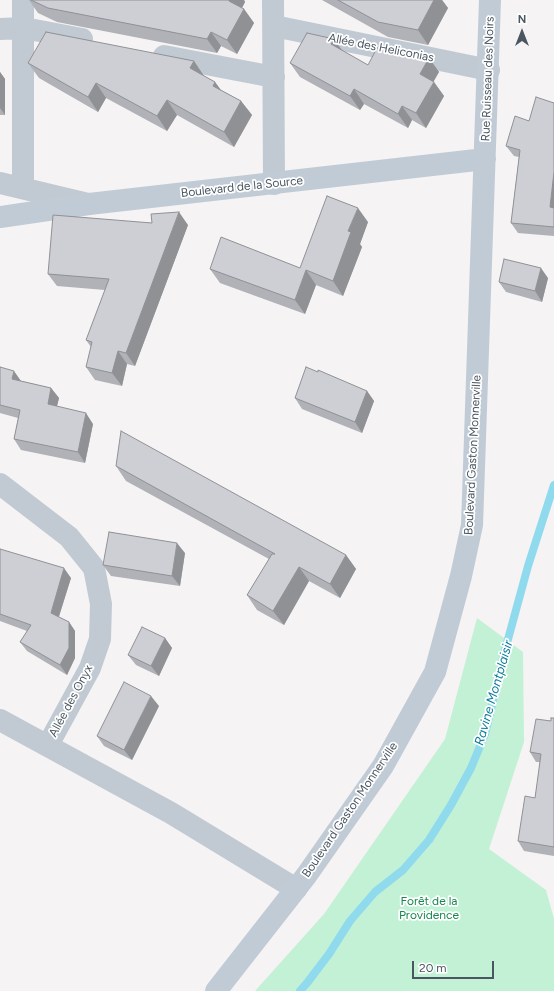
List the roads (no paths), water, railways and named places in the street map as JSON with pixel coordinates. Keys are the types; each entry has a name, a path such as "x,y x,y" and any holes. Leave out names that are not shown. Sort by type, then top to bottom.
{"street":[{"path":"23,0 23,188"},
{"path":"273,0 274,184"},
{"name":"Rue Ruisseau des Noirs","path":"485,159 489,70 490,0"},
{"name":"Allée des Heliconias","path":"274,26 489,70"},
{"path":"0,29 24,28 102,43"},
{"path":"149,53 274,78"},
{"name":"Boulevard de la Source","path":"0,183 89,204 485,159"},
{"name":"Boulevard Gaston Monnerville","path":"216,991 296,889 383,766 435,672 459,584 472,525 485,159"},
{"path":"0,217 89,204"},
{"name":"Allée des Onyx","path":"0,484 69,537 94,568 101,604 100,639 90,668 48,745"},
{"path":"0,720 171,813 296,889"}],"waterway":[{"name":"Ravine Montplaisir","path":"300,991 329,954 350,921 375,892 403,870 429,840 451,805 471,768 485,734 504,654 528,566 554,485"}],"park label":[{"name":"Forêt de la Providence","path":"429,908"}]}
